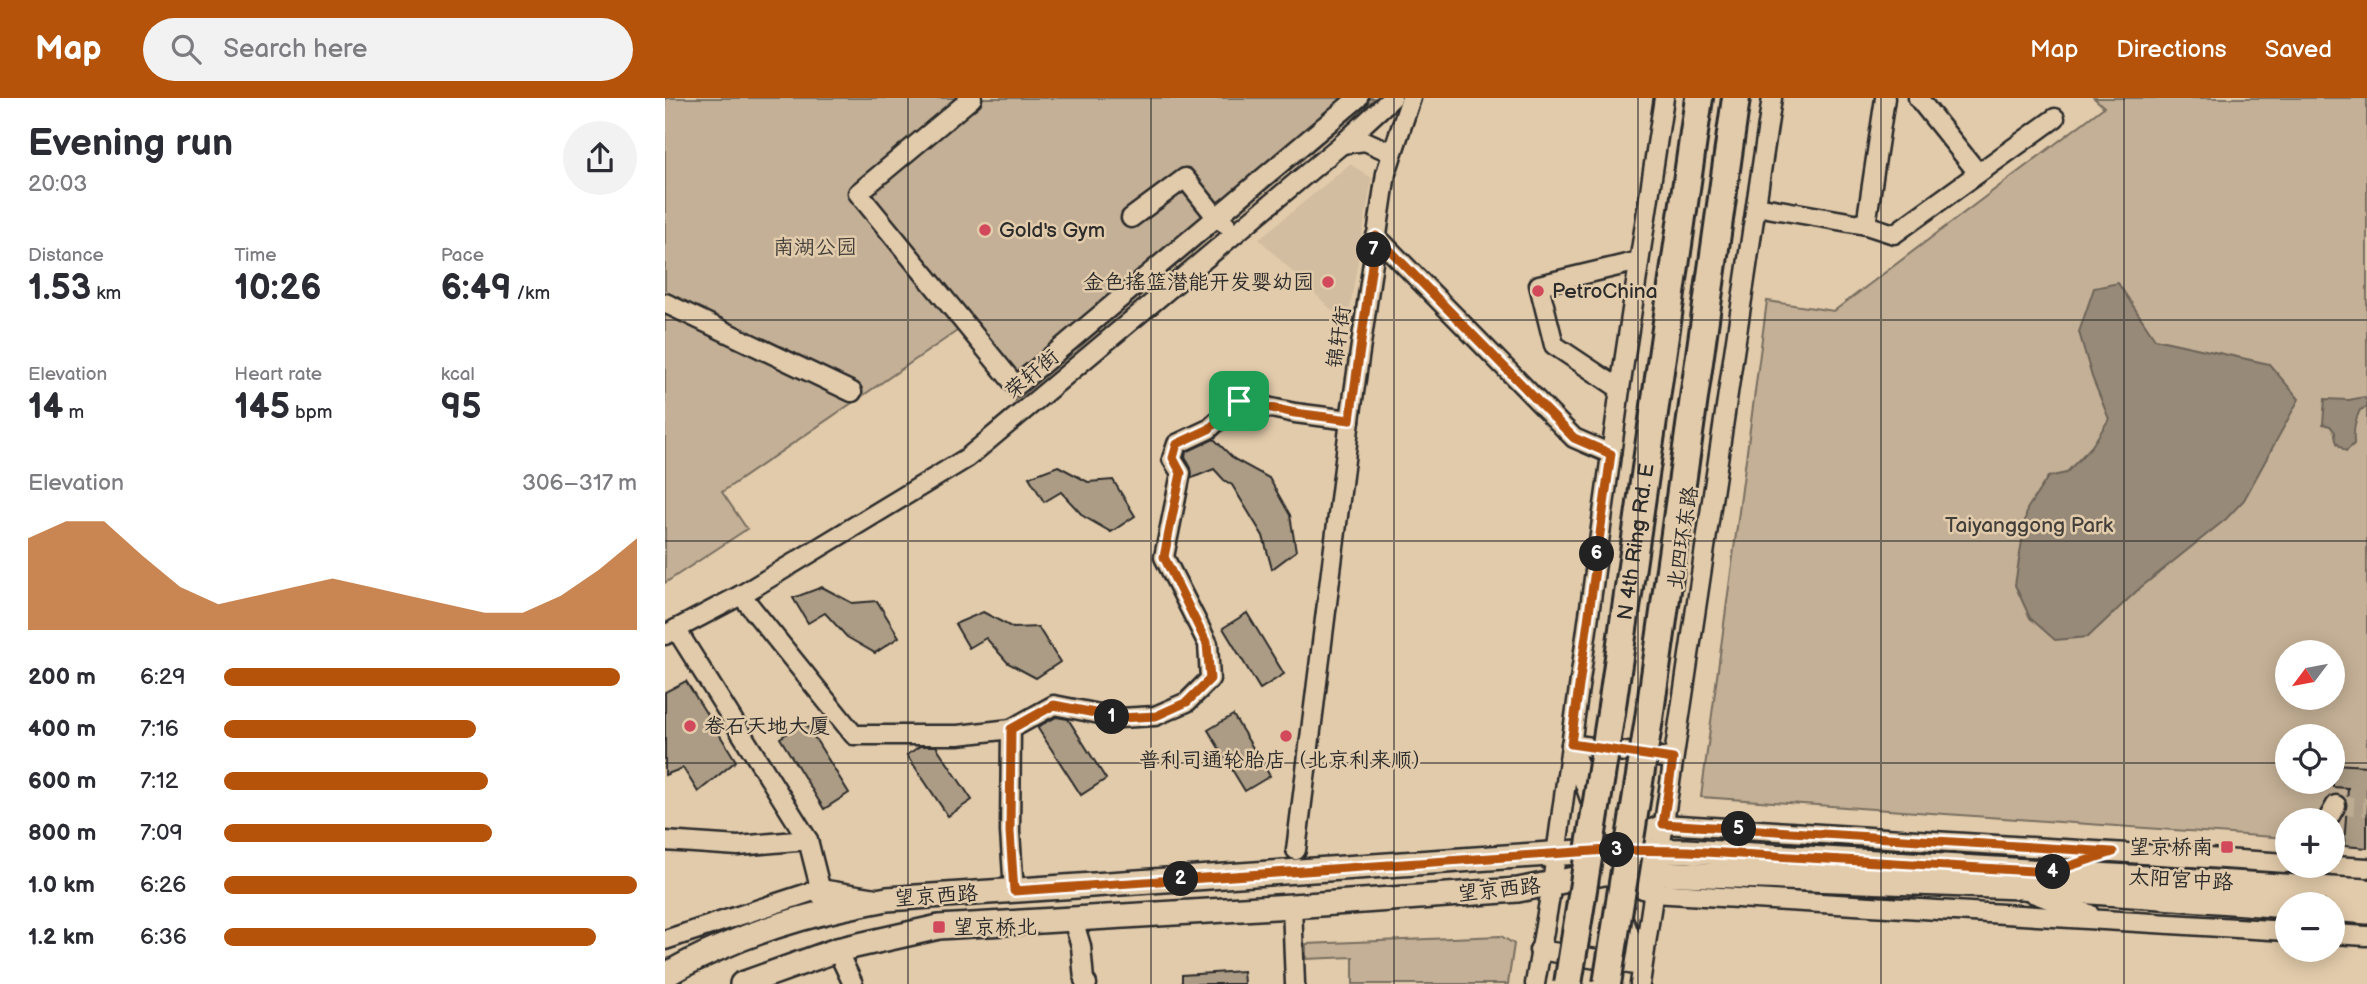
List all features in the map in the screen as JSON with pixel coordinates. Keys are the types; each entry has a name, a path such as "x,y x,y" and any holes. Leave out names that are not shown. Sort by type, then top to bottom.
{"highway":[{"name":"N 4th Ring Rd. E","path":"1568,984 1611,713 1699,98"},
{"name":"N 4th Ring Rd. E","path":"1607,984 1649,719 1736,98"}],"main road":[{"name":"望京西路","path":"671,974 823,900 1014,891 1608,850"},
{"name":"太阳宫中路","path":"1608,850 1659,850 2367,891"},
{"name":"望京西路","path":"742,984 837,950 939,927 1518,890 1604,873"},
{"name":"太阳宫中路","path":"1604,873 1654,883 2020,887 2275,905"},
{"path":"2345,910 2367,912"}],"street":[{"path":"972,98 858,193 1016,386 1359,98"},
{"name":"荣轩街","path":"671,632 741,595 967,458 1342,144 1392,98"},
{"name":"锦轩街","path":"1296,850 1350,420 1385,173 1411,98"},
{"path":"1535,984 1552,884 1620,389 1664,98"},
{"name":"北四环东路","path":"1641,975 1772,98"},
{"path":"1866,225 1885,98"},
{"path":"1918,98 1978,173"},
{"path":"1756,206 1866,225 1894,234 2055,118"},
{"path":"1342,144 1365,141 1392,153"},
{"path":"1131,218 1185,178 1217,218 1237,232"},
{"path":"1376,236 1574,438 1611,454"},
{"path":"1620,389 1554,345 1539,285 1639,261"},
{"path":"665,303 852,392"},
{"path":"741,595 854,735 958,735 1011,729 1054,705 1120,718 1156,716 1187,702 1210,679 1207,644 1164,557 1181,473 1173,458 1177,444 1209,429 1239,401 1295,413 1350,420"},
{"path":"671,632 808,840 823,900 666,939 671,974"},
{"path":"1011,729 1010,832 1014,891"},
{"path":"1571,744 1673,759"},
{"path":"1571,744 1608,850 1604,873 1641,975"},
{"name":"太阳宫中路","path":"1608,850 1663,824 2275,862"},
{"path":"665,841 738,846 808,840"},
{"path":"2051,872 2113,852"},
{"path":"2345,867 2367,868"},
{"path":"1654,883 2104,920 2275,930"},
{"path":"2020,887 2104,920"},
{"path":"1292,906 1295,984"},
{"path":"1073,920 1081,946 1084,980 1087,984"},
{"path":"2345,935 2367,936"},
{"path":"837,950 853,984"},
{"path":"1539,950 1641,975"}],"shaded area":[{"name":"金色摇篮潜能开发婴幼园","path":"1350,164 1372,178 1347,325 1259,239"},
{"path":"2118,283 2155,339 2269,364 2299,399 2244,500 2226,519 2140,588 2088,637 2055,640 2030,618 2015,585 2027,509 2048,477 2066,473 2092,446 2109,419 2092,377 2079,332 2094,288"},
{"path":"2364,397 2367,407 2358,414 2354,426 2354,444 2346,451 2337,443 2335,432 2330,426 2323,424 2325,399 2349,400"}],"green space":[{"name":"南湖公园","path":"665,98 1375,98 1015,401 960,329 722,492 747,529 665,583"},
{"name":"Taiyanggong Park","path":"2094,98 2367,98 2367,844 2345,842 2345,808 2275,808 2275,837 1701,797 1767,301 1834,311 2104,107"},
{"path":"1501,936 1514,944 1508,984 1353,984 1353,957 1306,959 1306,944"}],"building":[{"path":"1214,439 1234,459 1269,478 1290,515 1296,551 1272,569 1263,536 1232,485 1214,469 1192,478 1186,452"},
{"path":"1058,466 1088,482 1113,480 1135,516 1111,532 1083,516 1061,492 1044,502 1029,477"},
{"path":"822,587 852,603 877,601 899,637 875,653 847,637 825,613 808,623 793,598"},
{"path":"983,612 1013,628 1038,627 1060,662 1036,678 1008,663 986,638 969,648 955,624"},
{"path":"1247,613 1284,674 1260,689 1223,628"},
{"name":"卷石天地大厦","path":"686,681 736,761 698,792 683,768 665,775 665,692"},
{"path":"1233,715 1270,776 1245,791 1208,730"},
{"path":"1056,717 1068,719 1106,779 1081,795 1037,727"},
{"path":"805,722 849,793 824,809 780,738"},
{"path":"920,746 936,746 972,800 948,816 907,755"},
{"path":"2345,765 2367,766 2367,848 2345,846 2348,788 2345,788"},
{"path":"1243,971 1244,984 1182,984 1182,975"}],"tunnel":[{"path":"2336,805 2367,807"}],"place":[{"name":"Gold's Gym","path":"985,230"},
{"name":"金色摇篮潜能开发婴幼园","path":"1328,282"},
{"name":"PetroChina","path":"1538,291"},
{"name":"卷石天地大厦","path":"690,726"},
{"name":"普利司通轮胎店（北京利来顺）","path":"1286,736"},
{"name":"望京桥南","path":"2227,847"},
{"name":"望京桥北","path":"939,927"}],"route":[{"path":"1376,236 1574,438 1611,454 1571,744 1673,759 1663,824 2113,852 2051,872 1687,851 1608,850 1014,891 1010,832 1011,729 1054,705 1120,718 1156,716 1187,702 1210,679 1207,644 1164,557 1181,473 1173,458 1177,444 1209,429 1239,401 1295,413 1350,420 1376,236"}]}
